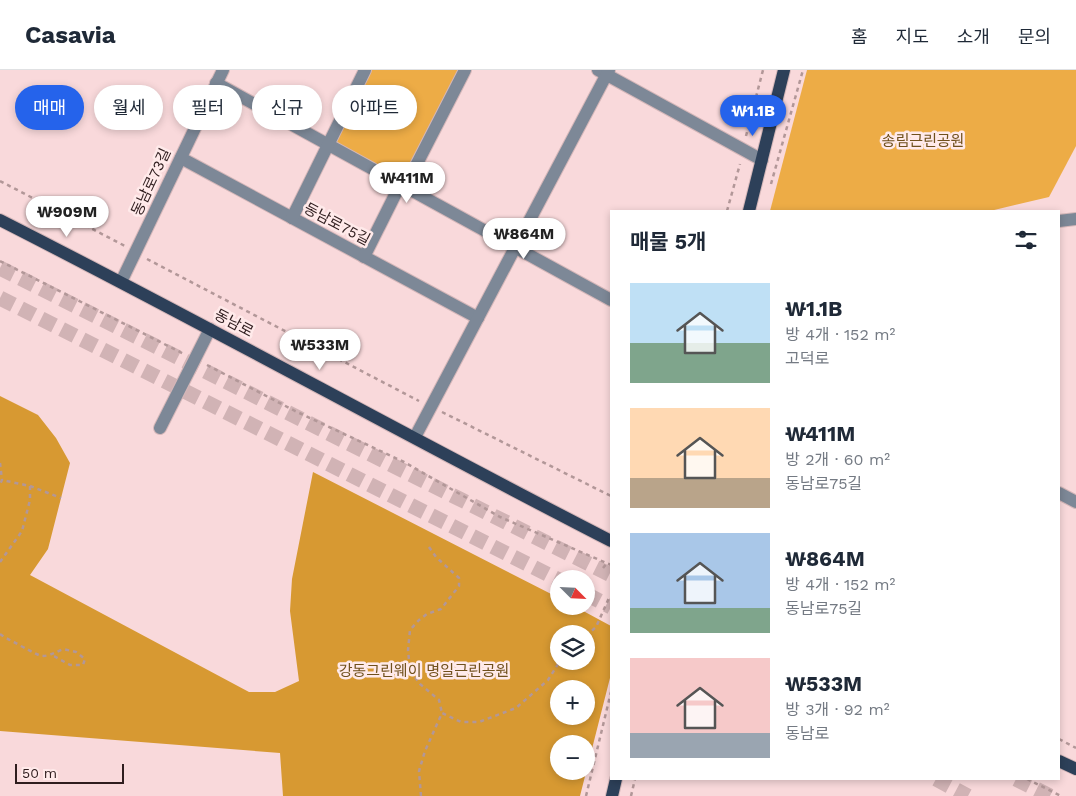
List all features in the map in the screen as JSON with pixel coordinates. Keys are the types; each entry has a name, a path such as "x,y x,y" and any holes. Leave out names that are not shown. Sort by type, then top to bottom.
{"main road":[{"path":"749,210 784,70"},
{"name":"동남로","path":"0,220 210,328 610,540"},
{"path":"1060,761 1076,769"},
{"path":"612,796 616,780"}],"street":[{"name":"동남로73길","path":"122,282 223,70"},
{"path":"292,218 365,70"},
{"path":"364,257 465,70"},
{"path":"415,437 515,248 604,72 762,160"},
{"path":"216,83 610,299"},
{"name":"동남로75길","path":"181,158 478,318"},
{"path":"1060,220 1076,219"},
{"path":"160,428 210,328"},
{"path":"1060,494 1076,502"}],"path":[{"path":"769,192 803,70"},
{"path":"0,181 432,407 610,496"},
{"path":"0,261 295,411 404,462 500,517 610,564"},
{"path":"0,463 2,480 0,484"},
{"path":"2,480 30,486 61,498"},
{"path":"0,562 22,531 30,500 30,486"},
{"path":"420,796 419,771 425,751 442,713 439,700 420,684 410,670 408,650 410,630 427,614 441,609 459,586 459,578 436,557 429,547"},
{"path":"603,568 607,563"},
{"path":"595,628 610,598"},
{"path":"0,634 12,643 37,656 52,655 63,649 76,652 85,659 83,666 70,665 52,655"},
{"path":"442,713 460,722 479,722 516,708 548,680 554,670"},
{"path":"586,796 610,696"},
{"path":"1060,740 1076,748"},
{"path":"631,796 635,780"},
{"path":"1029,780 1061,796"}],"green space":[{"path":"371,70 459,70 404,180 335,142 341,130 417,130 417,85 364,85"},
{"name":"송림근린공원","path":"807,70 1076,70 1076,146 1049,197 994,210 770,210"},
{"name":"강동그린웨이 명일근린공원","path":"0,396 38,415 56,438 70,463 48,549 30,575 249,692 275,692 299,681 290,611 292,579 313,472 550,593 550,615 591,615 610,625 610,678 595,737 595,735 550,735 550,780 584,780 580,796 283,796 280,753 0,731"}],"tunnel":[{"path":"0,268 610,574"},
{"path":"0,298 550,575"},
{"path":"595,599 610,606"},
{"path":"938,780 968,796"},
{"path":"1018,780 1050,796"}]}
